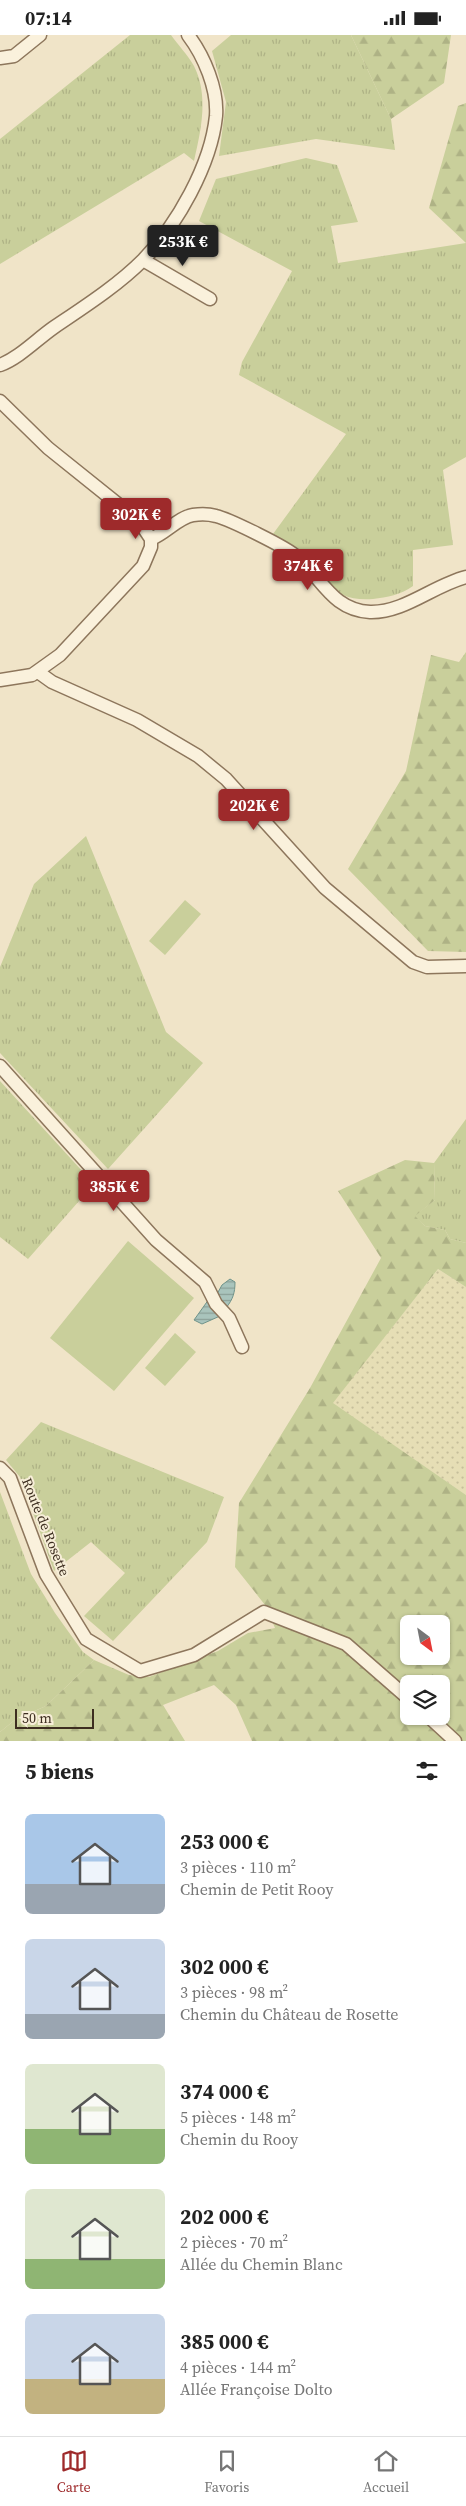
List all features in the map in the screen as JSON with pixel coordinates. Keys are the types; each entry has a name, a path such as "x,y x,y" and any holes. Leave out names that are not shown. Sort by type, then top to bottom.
{"street":[{"path":"0,58 14,55 40,35"},
{"path":"0,365 96,300 143,260 167,233 205,164 216,115 211,80 197,46 188,35"},
{"path":"143,260 210,299"},
{"path":"0,401 48,448 139,521 150,539 148,557 131,580 60,655 32,675 0,680"},
{"path":"150,539 163,534 185,517 201,514 217,516 296,556 337,601 352,609 370,612 389,609 466,577"},
{"path":"38,672 64,688 137,720 198,756 226,779 325,888 413,962 426,967 466,966"},
{"path":"0,1066 156,1240 205,1282 216,1304 229,1318 242,1347"},
{"name":"Route de Rosette","path":"0,1468 10,1478 46,1575 86,1639 140,1671 194,1655 264,1612 346,1644 400,1691"},
{"path":"438,1725 455,1741"}],"shaded area":[{"path":"438,1269 466,1287 466,1495 332,1403"}],"green space":[{"path":"130,35 171,35 194,66 199,77 202,113 194,161 184,153 0,264 0,139"},
{"path":"231,35 351,35 391,119 395,150 316,139 219,156 226,102 212,51"},
{"path":"351,35 451,35 444,83 391,119"},
{"path":"466,103 466,243 429,208 458,106"},
{"path":"306,158 337,165 358,222 331,226 338,263 466,243 466,457 443,470 453,545 413,550 413,586 399,594 373,599 347,597 338,592 303,552 273,534 346,434 239,375 242,362 292,271 199,221 216,179"},
{"path":"466,652 466,952 428,951 348,869 406,771 431,655 459,662"},
{"path":"86,836 166,1032 203,1063 108,1169 0,1053 0,967 34,884"},
{"path":"185,900 201,914 165,955 149,941"},
{"path":"0,1081 94,1184 28,1259 0,1237"},
{"path":"466,1119 466,1243 450,1239 445,1230 425,1226 414,1216 435,1200 434,1163"},
{"path":"405,1160 434,1163 435,1200 415,1216 425,1226 445,1230 450,1239 466,1243 466,1287 438,1269 333,1403 466,1495 466,1741 252,1741 236,1705 214,1685 163,1705 185,1741 0,1741 0,1732 16,1719 46,1706 94,1660 129,1675 149,1677 218,1651 248,1633 275,1628 265,1605 235,1567 239,1503 310,1388 381,1258 338,1191"},
{"path":"128,1241 194,1298 114,1391 50,1338"},
{"path":"175,1333 196,1352 165,1386 145,1368"},
{"path":"41,1422 224,1497 207,1542 113,1641 84,1616 125,1573 91,1542 54,1571 20,1477 6,1460"},
{"path":"0,1492 31,1574 55,1613 83,1652 94,1660 46,1706 16,1719 0,1732"}],"water":[{"path":"230,1279 235,1282 235,1289 232,1299 226,1308 217,1294 222,1285"},
{"path":"209,1299 220,1316 202,1324 194,1320"}]}
